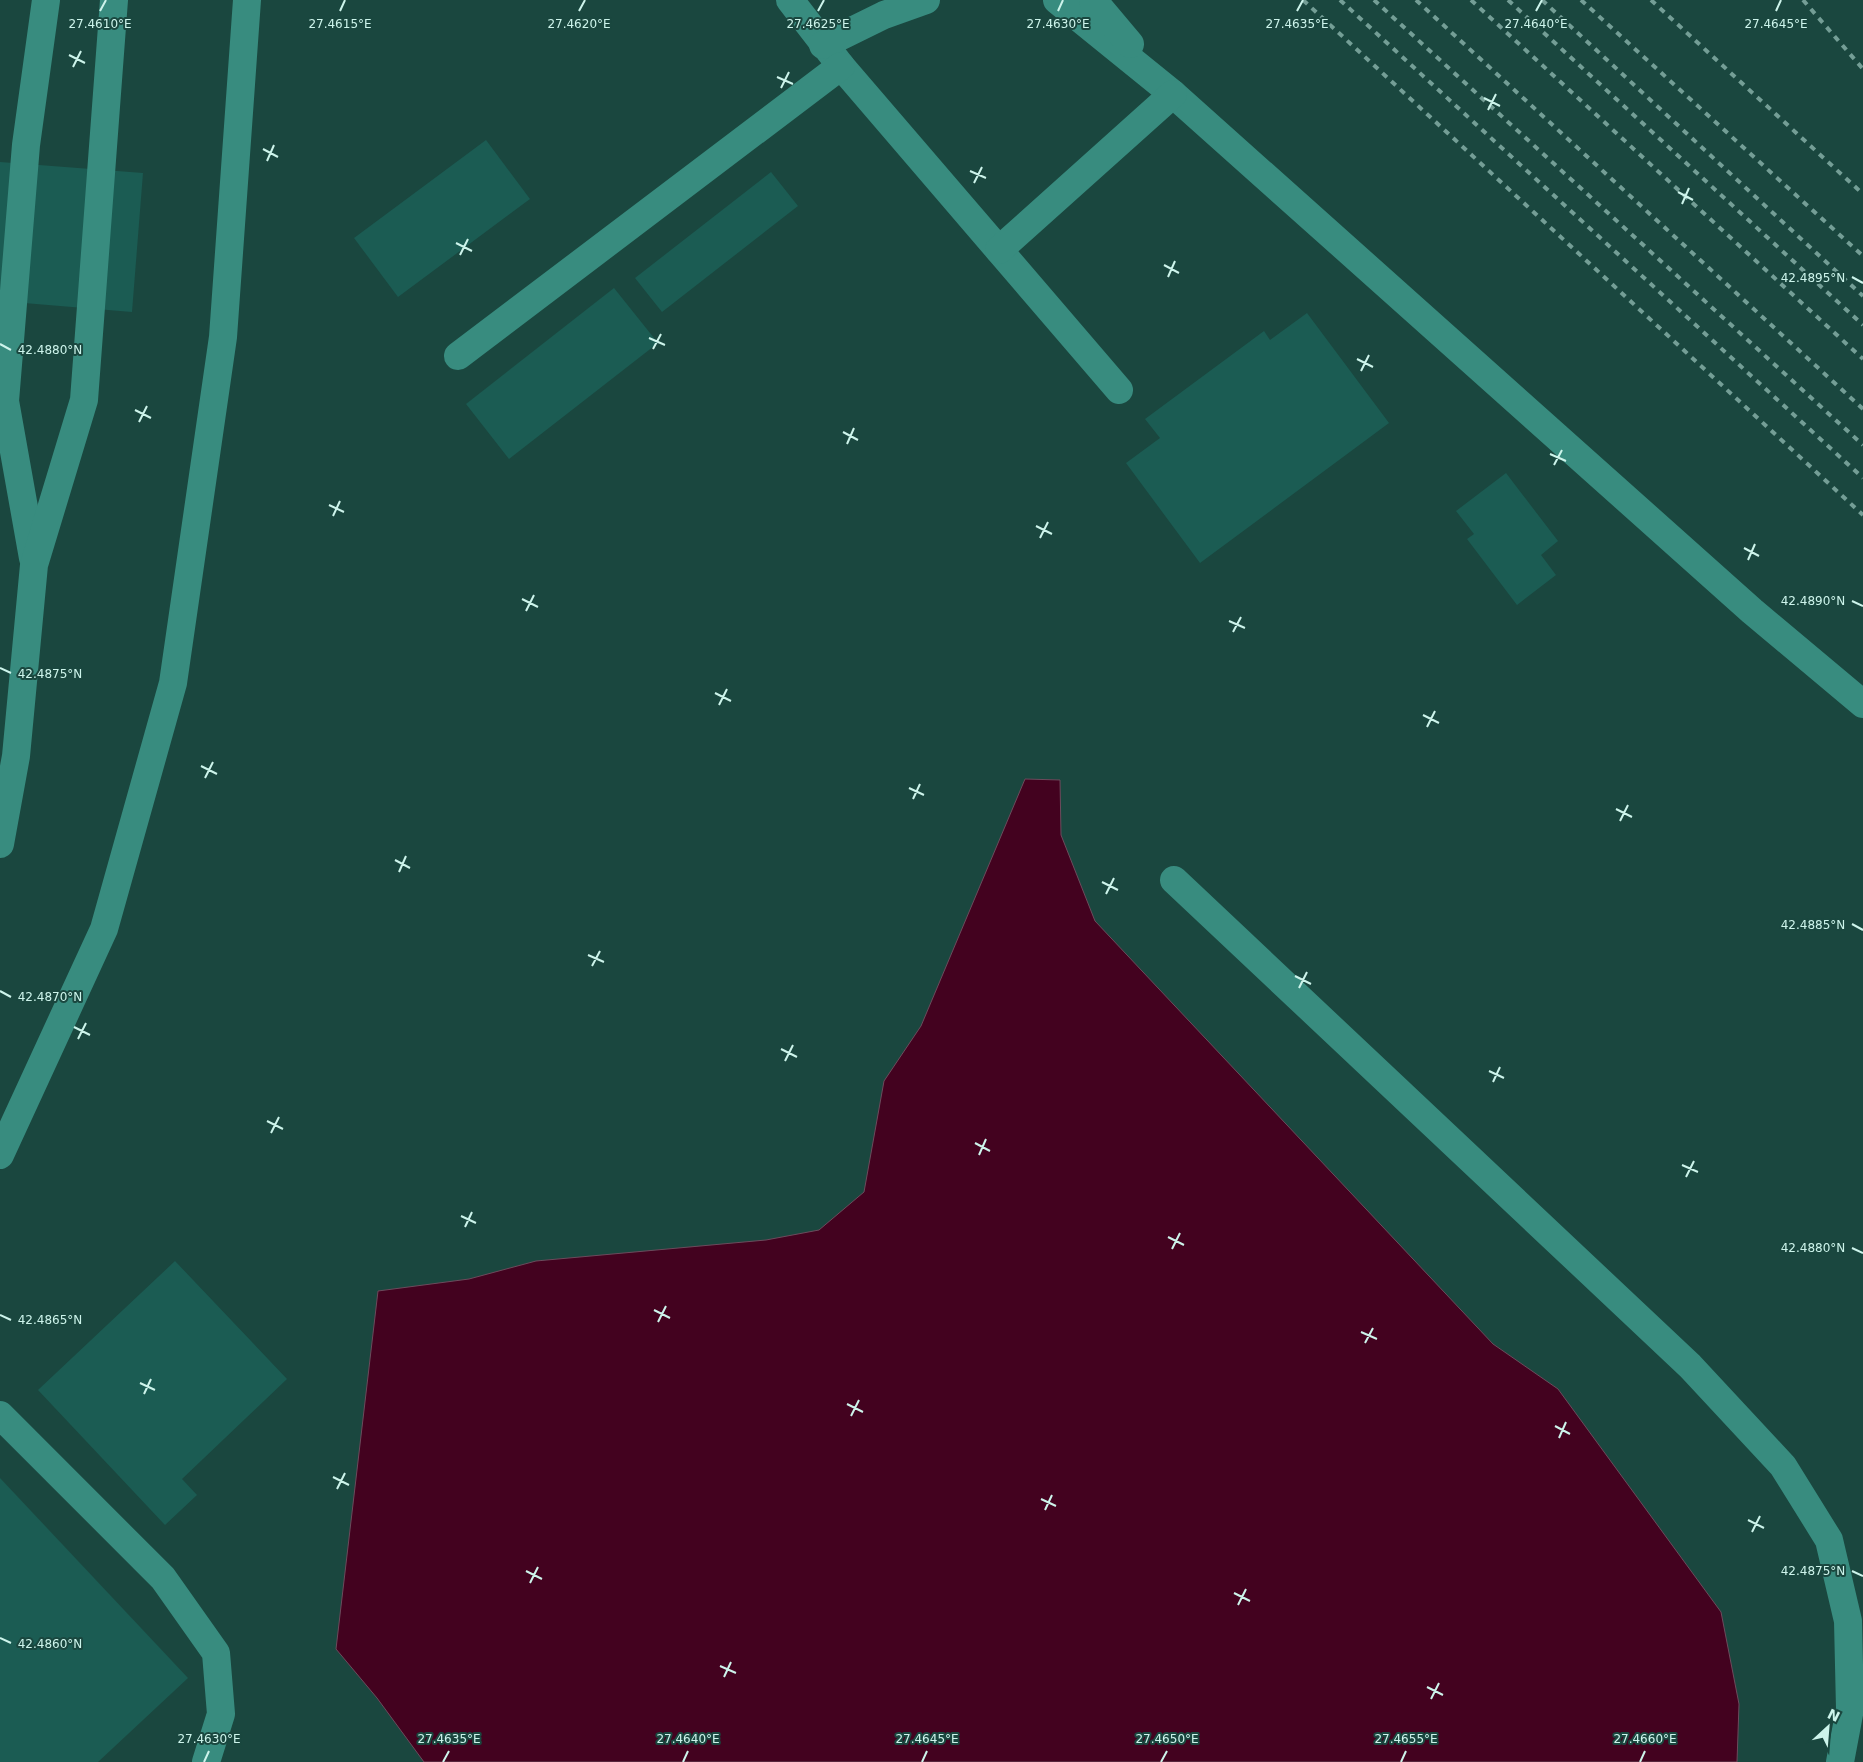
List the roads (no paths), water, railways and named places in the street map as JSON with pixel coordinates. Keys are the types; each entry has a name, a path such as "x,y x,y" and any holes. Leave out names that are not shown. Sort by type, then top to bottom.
{"lane":[{"path":"34,565 5,401 26,145 46,0"},
{"path":"0,844 8,760 34,565 84,400 114,0"},
{"path":"0,1155 104,929 173,684 223,337 247,0"},
{"path":"790,0 823,45 1119,390"},
{"path":"823,45 884,15 926,0"},
{"path":"1057,0 1173,94 1752,611 1863,704"},
{"path":"1093,0 1173,94"},
{"path":"458,356 841,66"},
{"path":"999,250 1173,94"},
{"path":"1174,880 1690,1366 1783,1466 1829,1540 1848,1621 1850,1709 1840,1762"},
{"path":"0,1415 163,1578 216,1653 221,1714 206,1762"}],"railway":[{"path":"1303,0 1863,515"},
{"path":"1340,0 1863,478"},
{"path":"1374,0 1863,445"},
{"path":"1416,0 1863,409"},
{"path":"1471,0 1863,359"},
{"path":"1508,0 1863,325"},
{"path":"1542,0 1863,296"},
{"path":"1581,0 1863,256"},
{"path":"1651,0 1863,194"},
{"path":"1803,0 1863,69"}]}
